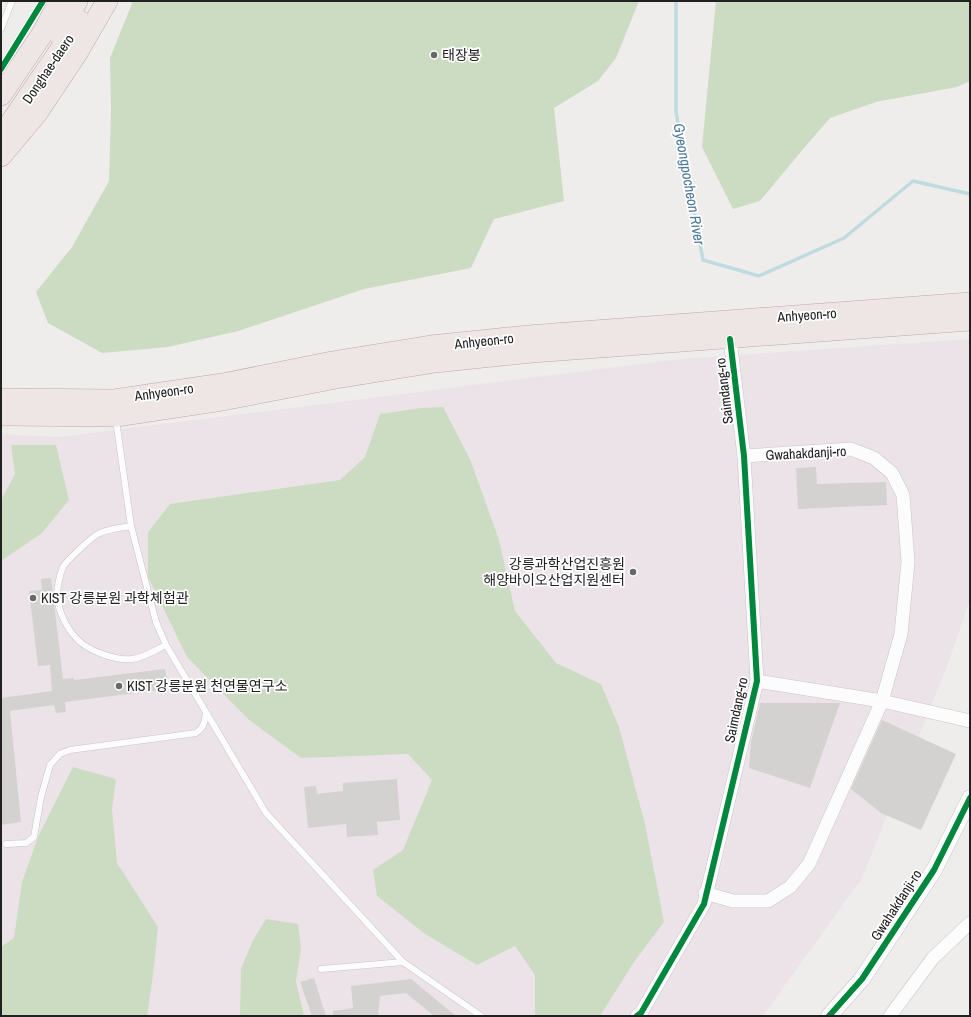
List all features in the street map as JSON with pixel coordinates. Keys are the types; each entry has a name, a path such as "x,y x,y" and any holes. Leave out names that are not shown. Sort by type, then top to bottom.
{"highway":[{"path":"1,95 41,36 60,1"},
{"name":"Donghae-daero","path":"1,114 33,72 63,28 77,1"},
{"name":"Donghae-daero","path":"1,136 61,51 92,1"},
{"path":"1,156 37,113 77,53 107,1"},
{"name":"Anhyeon-ro","path":"1,415 222,400 336,378 435,362 970,303"},
{"name":"Anhyeon-ro","path":"729,330 970,320"},
{"name":"Anhyeon-ro","path":"1,399 115,408"}],"street":[{"name":"Saimdang-ro","path":"637,1016 641,1013 704,904 705,893 757,681 744,456 729,330"},
{"name":"Gwahakdanji-ro","path":"705,893 733,901 768,901 790,887 809,864 882,701 901,634 908,562 903,495 892,473 874,458 850,449 744,456"},
{"path":"757,681 882,701 970,721"},
{"name":"Gwahakdanji-ro","path":"829,1016 862,979 934,870 970,798"},
{"path":"890,1016 933,958 970,922"}],"lane":[{"path":"1,29 12,1"},
{"path":"115,408 131,526 156,622 166,645 266,813 403,962 481,1016"},
{"path":"131,526 99,533 84,545 64,566 57,586 58,602 64,619 79,640 93,650 102,654 115,658 131,659 143,656 166,645"},
{"path":"6,844 26,843 34,837 41,797 50,764 60,754 70,750 196,733 201,730 204,724 206,713"},
{"path":"321,969 403,962"}],"shaded area":[{"path":"970,339 970,600 949,661 862,878 763,1016 1,1016 1,434 58,437 680,359"}],"green space":[{"path":"133,1 639,1 616,58 598,81 554,108 564,201 494,219 471,268 364,289 238,331 168,347 102,353 48,323 36,292 72,247 109,181 111,110 110,58"},
{"path":"716,1 970,1 970,81 957,87 876,102 830,118 760,201 733,209 702,147"},
{"path":"443,407 470,459 499,540 515,611 556,663 601,684 619,727 645,824 664,922 634,962 600,1016 535,1016 535,975 515,946 477,965 425,934 377,896 373,870 403,850 432,780 408,754 301,758 248,719 187,657 148,577 148,532 170,504 340,480 365,457 380,414 421,408"},
{"path":"11,445 56,445 69,500 42,533 1,561 1,500 15,474"},
{"path":"73,767 116,779 112,809 117,863 158,927 147,1016 1,1016 1,947 14,938 22,882 38,837"},
{"path":"266,919 298,924 301,949 296,981 304,1016 240,1016 241,969 253,940"}],"building":[{"path":"816,467 817,484 886,482 887,505 798,509 796,468"},
{"path":"51,578 63,679 74,678 74,680 165,669 168,689 65,702 66,712 56,713 54,705 10,711 21,822 1,825 1,698 52,691 50,665 38,666 29,591 42,590 41,579"},
{"path":"760,703 840,703 810,788 749,768 751,742"},
{"path":"882,720 956,754 921,830 881,813 851,789"},
{"path":"397,779 400,820 377,822 378,835 347,837 346,824 308,828 304,787 316,786 317,794 343,791 343,783"},
{"path":"314,978 326,1016 312,1016 300,982"},
{"path":"411,979 456,1016 434,1016 406,993 380,996 378,1016 333,1016 333,1011 353,1008 351,986"}],"waterway":[{"name":"Gyeongpocheon River","path":"676,1 676,112 703,260 759,276 844,238 913,181 970,194"}],"cycle path":[{"path":"1,69 43,1"},
{"path":"637,1016 641,1013 704,904 757,681 744,456 730,339"},
{"path":"829,1016 862,979 934,870 970,798"}],"place":[{"name":"태장봉","path":"434,55"},
{"name":"강릉과학산업진흥원 해양바이오산업지원센터","path":"633,572"},
{"name":"KIST 강릉분원 과학체험관","path":"33,598"},
{"name":"KIST 강릉분원 천연물연구소","path":"119,686"}]}
